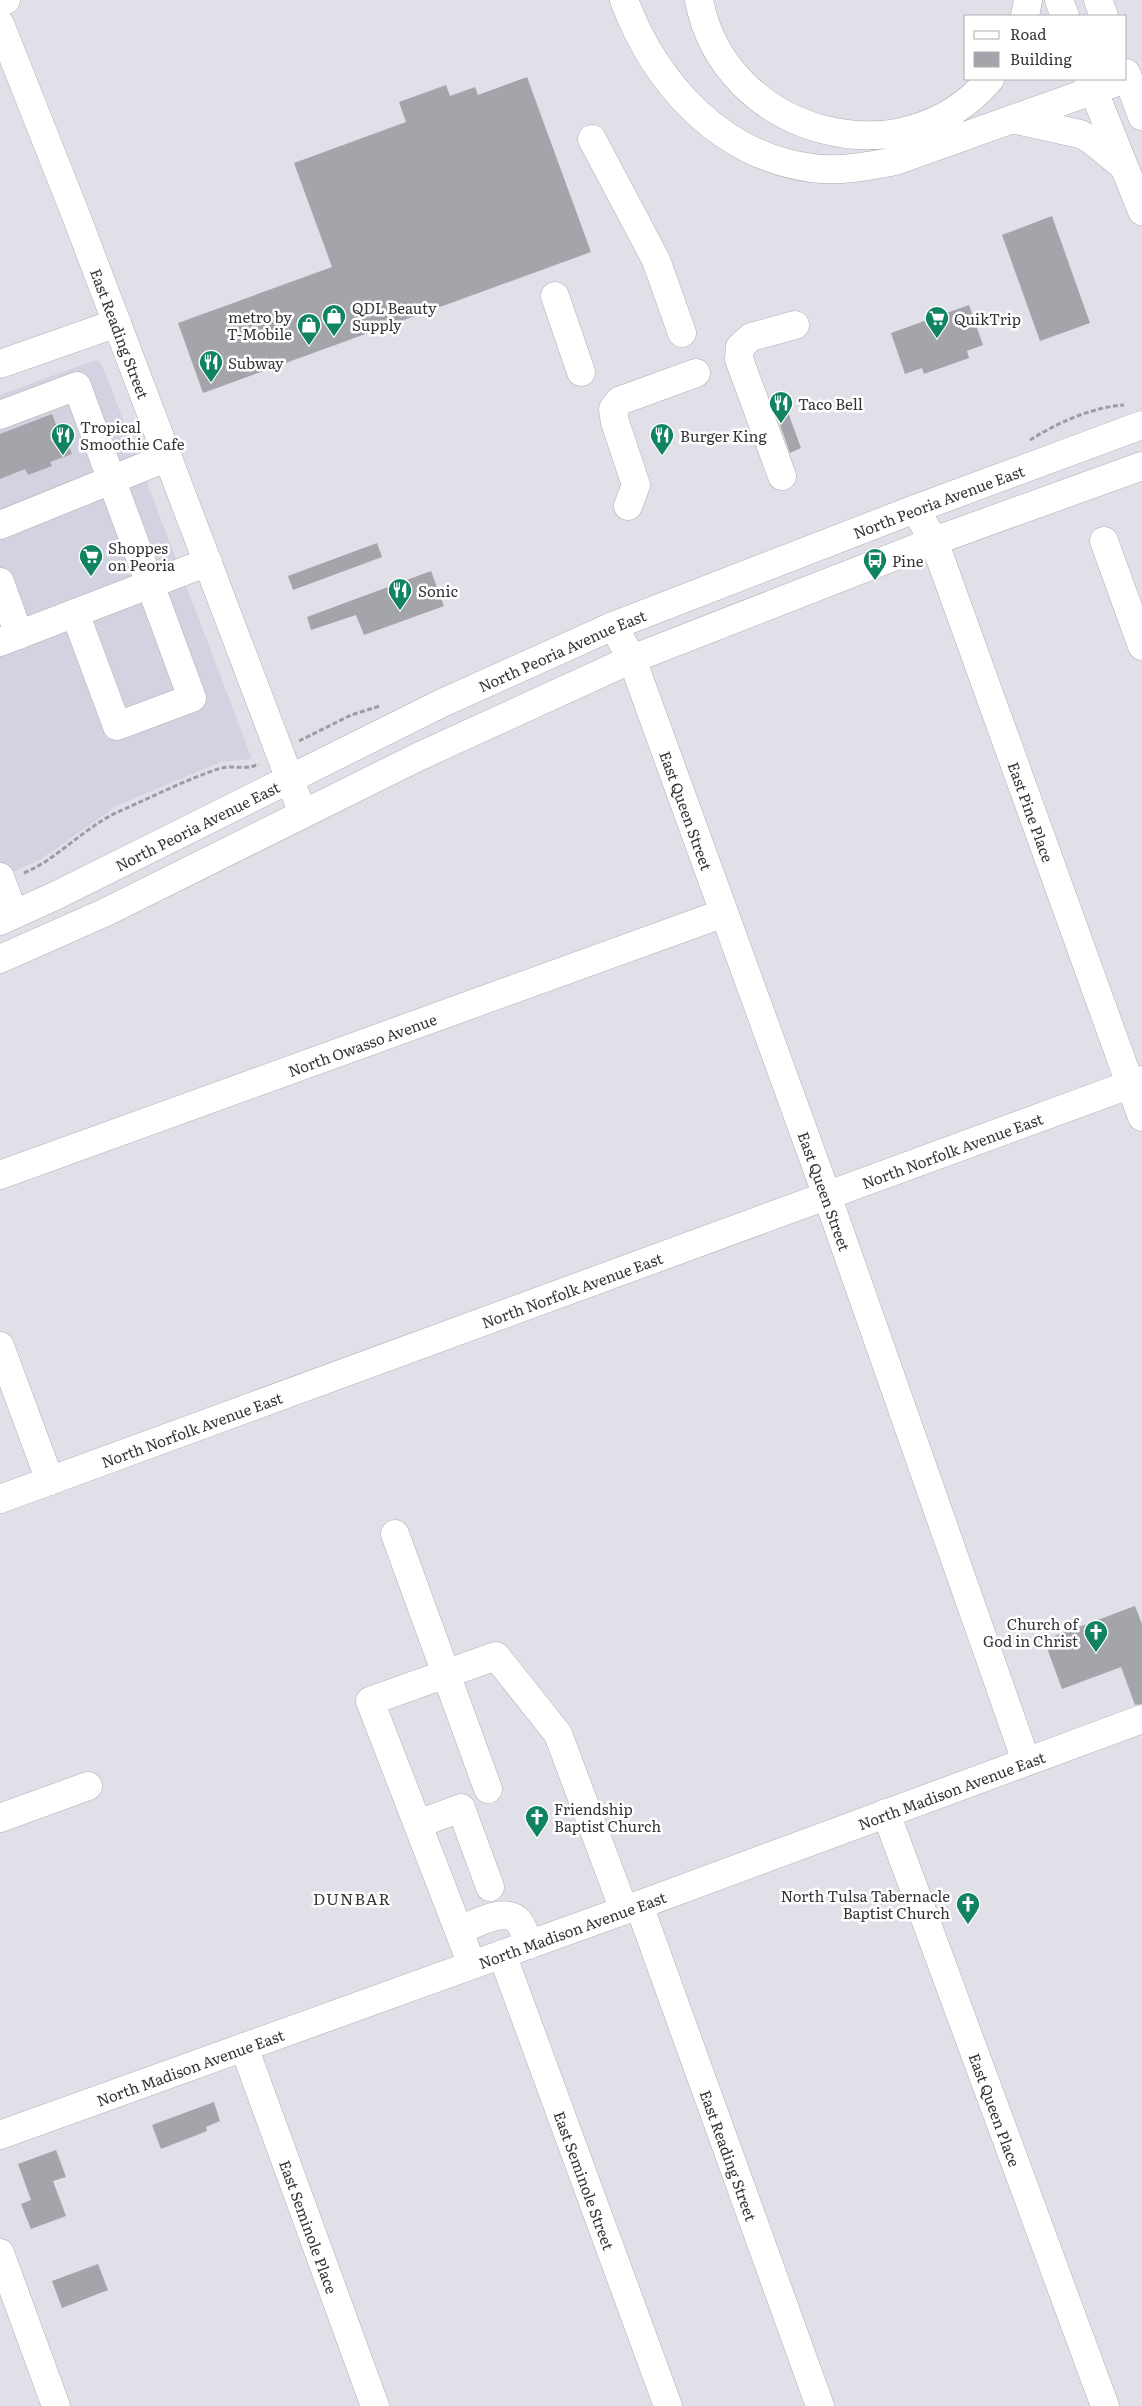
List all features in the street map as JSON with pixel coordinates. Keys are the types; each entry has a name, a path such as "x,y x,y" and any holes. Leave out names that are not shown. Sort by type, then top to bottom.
{"main road":[{"path":"0,3 6,0"},
{"path":"624,0 639,36 654,62 683,100 700,116 737,141 786,162 812,168 862,167 895,161 1016,120 1091,85 1109,80"},
{"path":"699,0 707,31 730,70 744,86 761,101 786,116 825,131 869,135 909,129 946,114 966,101 989,80"},
{"path":"1025,15 1028,0"},
{"path":"1059,0 1065,15"},
{"path":"1098,0 1104,15"},
{"name":"East Reading Street","path":"0,24 117,323 303,814"},
{"path":"1127,75 1142,116"},
{"path":"1091,85 1142,211"},
{"path":"1016,120 1080,134 1090,139 1123,166"},
{"path":"592,139 656,260 682,333"},
{"path":"555,296 581,372"},
{"path":"0,364 117,323"},
{"path":"782,476 739,359 740,347 752,337 795,325"},
{"path":"628,506 636,485 614,422 613,409 619,401 696,373"},
{"path":"0,415 77,386 192,698 117,726 75,613"},
{"name":"North Peoria Avenue East","path":"7,918 440,704 613,626 915,509 1142,425"},
{"path":"0,525 168,457"},
{"path":"0,959 106,912 420,756 632,659 934,541 1142,466"},
{"name":"East Pine Place","path":"915,509 934,541 1136,1082 1142,1117"},
{"path":"1104,541 1142,646"},
{"path":"0,582 10,639 208,562"},
{"name":"East Queen Street","path":"613,626 632,659 828,1197 1026,1762"},
{"path":"0,877 7,918"},
{"name":"North Owasso Avenue","path":"0,1175 724,913"},
{"name":"North Norfolk Avenue East","path":"0,1499 828,1197 1136,1082"},
{"path":"0,1346 50,1481"},
{"path":"394,1534 488,1789"},
{"name":"East Reading Street","path":"446,1674 496,1656 558,1734 632,1907 820,2406"},
{"path":"446,1674 370,1701 472,1965"},
{"name":"North Madison Avenue East","path":"0,2135 528,1945 1026,1762 1140,1727"},
{"path":"0,1818 88,1786"},
{"path":"418,1824 461,1808 495,1901 519,1922 528,1945"},
{"name":"East Queen Place","path":"886,1813 1105,2406"},
{"path":"459,1930 495,1901"},
{"name":"East Seminole Street","path":"502,1954 668,2406"},
{"name":"East Seminole Place","path":"244,2047 375,2406"},
{"path":"0,2253 56,2406"}],"shaded area":[{"name":"Shoppes on Peoria","path":"93,361 99,361 103,367 252,759 221,762 118,805 41,859 0,878 0,395"}],"building":[{"path":"527,77 591,252 203,393 178,323 332,267 294,163 406,122 399,102 446,85 450,96 475,87 478,95"},
{"name":"QuikTrip","path":"1052,216 1090,323 1040,341 1002,235"},
{"name":"QuikTrip","path":"969,305 983,345 967,351 969,358 924,374 922,368 905,374 891,333"},
{"path":"781,393 801,448 790,453 770,397"},
{"path":"52,414 60,435 64,434 72,454 50,462 52,466 28,475 25,469 0,479 0,434"},
{"path":"377,543 382,557 293,590 288,576"},
{"path":"431,571 444,606 364,635 356,615 311,630 307,617"},
{"name":"Church of God in Christ","path":"1135,1606 1142,1624 1142,1704 1135,1705 1121,1667 1062,1689 1044,1640"},
{"path":"214,2102 220,2121 206,2127 207,2131 161,2149 152,2125"},
{"path":"56,2150 66,2177 53,2181 66,2216 31,2229 21,2204 31,2200 18,2164"},
{"path":"98,2264 108,2290 62,2308 52,2281"}],"place":[{"name":"QDL Beauty Supply","path":"334,337"},
{"name":"QuikTrip","path":"937,339"},
{"name":"metro by T-Mobile","path":"309,346"},
{"name":"Subway","path":"211,383"},
{"name":"Taco Bell","path":"781,424"},
{"name":"Tropical Smoothie Cafe","path":"63,456"},
{"name":"Burger King","path":"662,456"},
{"name":"Shoppes on Peoria","path":"91,577"},
{"name":"Pine","path":"875,581"},
{"name":"Sonic","path":"400,611"},
{"name":"Church of God in Christ","path":"1096,1653"},
{"name":"Friendship Baptist Church","path":"537,1838"},
{"name":"North Tulsa Tabernacle Baptist Church","path":"968,1925"}],"district":[{"name":"DUNBAR","path":"352,1898"}]}
